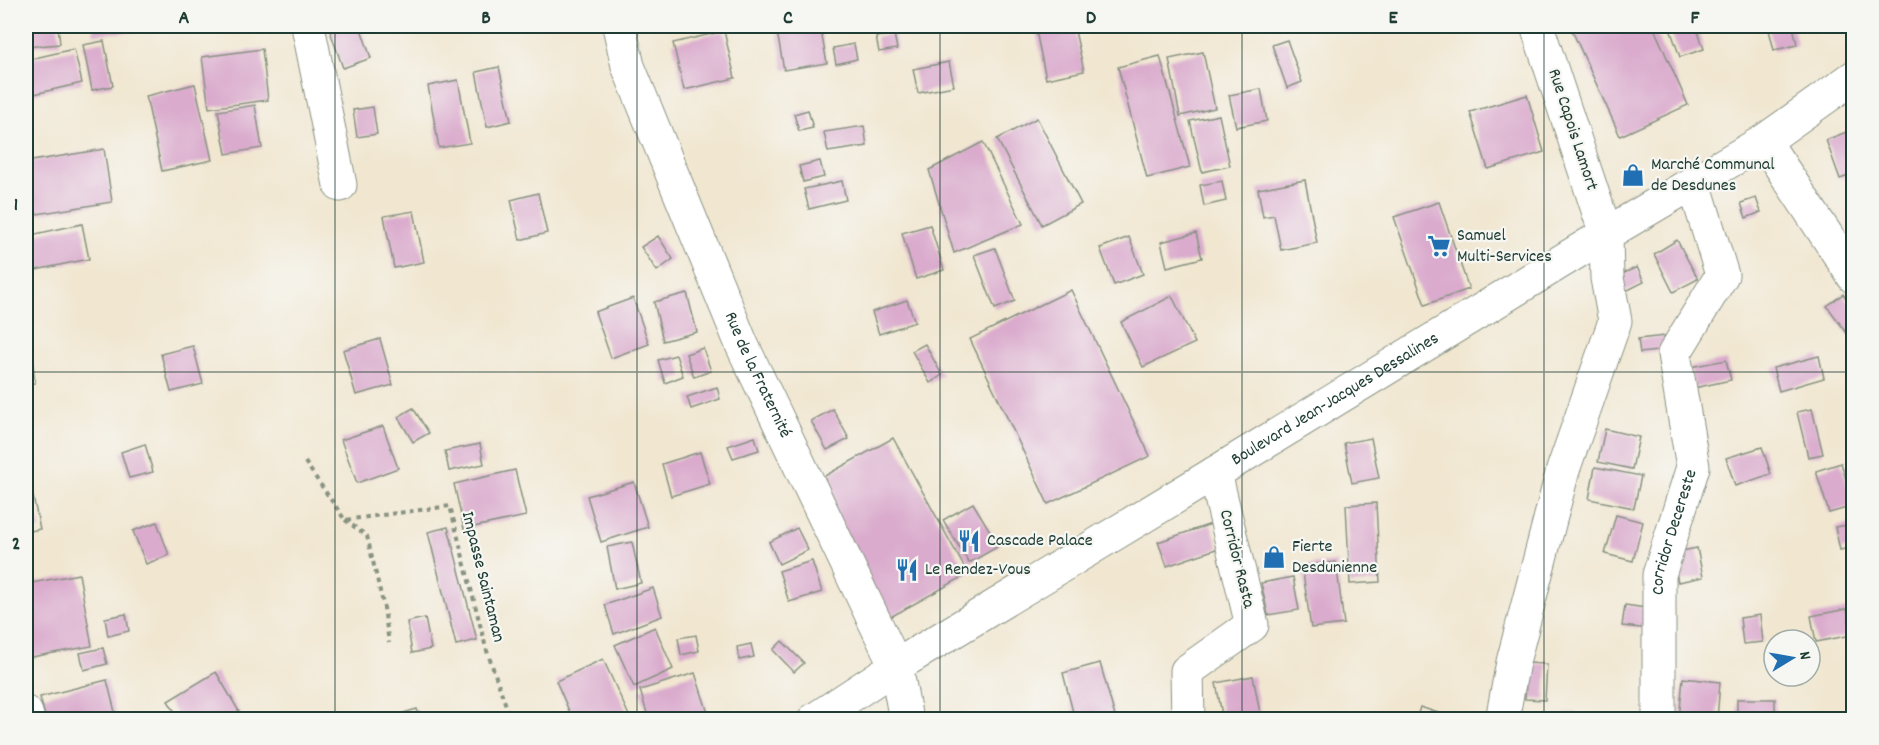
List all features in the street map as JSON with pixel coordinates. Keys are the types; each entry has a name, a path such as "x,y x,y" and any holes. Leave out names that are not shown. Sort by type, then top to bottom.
{"street":[{"path":"308,26 340,185"},
{"name":"Rue de la Fraternité","path":"619,26 628,66 742,345 896,666 906,720"},
{"name":"Rue Capois Lamort","path":"1502,720 1514,662 1563,470 1615,321 1607,278 1606,234 1538,26"},
{"name":"Boulevard Jean-Jacques Dessalines","path":"814,720 896,666 1606,234 1764,141 1854,77"},
{"path":"1764,141 1854,277"},
{"name":"Corridor Decereste","path":"1659,720 1659,574 1693,467 1674,354 1722,275 1694,183"},
{"name":"Corridor Rasta","path":"1188,720 1187,671 1252,625 1215,474"},
{"path":"26,713 28,720"}],"path":[{"path":"305,462 345,520 367,536 384,608 389,643"},
{"name":"Impasse Saintaman","path":"345,520 450,506 486,648 511,720"}],"building":[{"path":"26,26 58,26 60,44 26,47"},
{"path":"93,26 148,26 148,31 94,34"},
{"path":"346,26 360,26 371,58 343,68 330,31"},
{"path":"820,26 827,63 784,70 777,32"},
{"path":"1035,26 1074,26 1084,71 1046,79"},
{"path":"1570,26 1653,26 1688,105 1620,136"},
{"path":"1669,26 1696,26 1704,49 1680,57"},
{"path":"1768,26 1793,26 1797,45 1774,50"},
{"path":"724,31 735,78 684,90 673,43"},
{"path":"894,34 897,49 879,52 876,37"},
{"path":"1287,40 1302,82 1287,88 1272,45"},
{"path":"104,41 113,86 92,90 83,45"},
{"path":"854,44 857,59 836,64 833,48"},
{"path":"74,49 82,83 34,94 26,60"},
{"path":"262,49 268,100 209,108 202,57"},
{"path":"1203,52 1215,108 1180,116 1169,59"},
{"path":"1160,56 1190,167 1147,178 1118,67"},
{"path":"949,62 954,86 918,93 913,69"},
{"path":"499,67 511,121 487,127 476,72"},
{"path":"458,80 470,143 439,148 428,86"},
{"path":"195,84 212,160 162,171 146,96"},
{"path":"1261,89 1267,121 1236,127 1229,95"},
{"path":"1527,95 1544,152 1488,169 1470,112"},
{"path":"255,105 262,148 226,154 218,111"},
{"path":"373,107 377,134 357,137 353,110"},
{"path":"808,110 813,128 799,131 794,114"},
{"path":"1219,115 1230,166 1202,172 1190,121"},
{"path":"1037,118 1081,204 1042,225 997,139"},
{"path":"864,126 867,146 828,152 824,132"},
{"path":"1849,131 1854,143 1854,174 1840,179 1826,140"},
{"path":"983,142 1023,224 954,253 929,170"},
{"path":"104,149 112,202 31,215 26,185 26,162"},
{"path":"820,161 824,177 803,182 799,166"},
{"path":"1305,180 1317,243 1281,250 1274,215 1263,217 1258,189"},
{"path":"842,181 846,200 809,209 804,189"},
{"path":"1222,181 1226,201 1204,206 1200,185"},
{"path":"538,193 547,233 520,240 511,200"},
{"path":"1756,198 1761,212 1746,218 1741,203"},
{"path":"1439,202 1469,289 1425,305 1394,217"},
{"path":"414,211 424,262 394,268 384,216"},
{"path":"82,224 89,259 26,272 26,236"},
{"path":"930,225 944,270 916,279 902,233"},
{"path":"1196,233 1202,258 1167,267 1161,242"},
{"path":"658,236 673,259 657,271 641,247"},
{"path":"1129,237 1143,274 1114,285 1100,248"},
{"path":"1677,240 1698,279 1673,292 1654,254"},
{"path":"995,248 1015,301 995,309 974,255"},
{"path":"1637,267 1644,282 1620,294 1612,279"},
{"path":"1071,290 1150,456 1048,504 970,339"},
{"path":"687,293 697,332 663,341 654,302"},
{"path":"1843,294 1854,309 1854,333 1849,336 1827,306"},
{"path":"1172,296 1195,343 1143,367 1121,322"},
{"path":"633,298 649,344 611,358 595,312"},
{"path":"907,300 915,322 879,334 872,312"},
{"path":"26,329 29,329 35,383 26,384"},
{"path":"1665,336 1666,350 1640,353 1638,339"},
{"path":"380,339 393,385 356,395 343,350"},
{"path":"925,344 942,375 930,383 912,351"},
{"path":"193,346 203,384 171,392 161,354"},
{"path":"703,348 711,371 694,377 686,354"},
{"path":"676,355 683,376 665,383 658,360"},
{"path":"1819,356 1824,378 1779,391 1773,368"},
{"path":"1726,360 1731,380 1694,388 1690,367"},
{"path":"717,387 720,399 691,409 687,397"},
{"path":"413,408 429,433 413,442 398,417"},
{"path":"833,409 849,439 827,450 811,421"},
{"path":"1812,409 1823,454 1808,457 1797,412"},
{"path":"383,426 398,468 357,483 341,440"},
{"path":"1605,429 1639,437 1632,469 1598,462"},
{"path":"755,437 759,450 733,458 728,446"},
{"path":"893,438 968,574 887,619 812,483"},
{"path":"1371,438 1379,478 1352,483 1344,443"},
{"path":"145,444 153,472 129,478 121,452"},
{"path":"480,444 484,464 449,471 445,451"},
{"path":"1762,447 1771,474 1735,486 1726,458"},
{"path":"700,452 710,484 671,496 662,464"},
{"path":"1841,463 1854,506 1829,513 1816,471"},
{"path":"1595,467 1641,476 1634,508 1589,499"},
{"path":"515,470 526,516 464,529 454,484"},
{"path":"634,482 648,527 601,542 587,496"},
{"path":"31,487 40,529 26,532 26,489"},
{"path":"973,503 999,546 969,563 943,520"},
{"path":"1376,503 1380,582 1350,584 1346,505"},
{"path":"1616,515 1643,522 1633,561 1605,554"},
{"path":"157,522 169,555 146,564 133,531"},
{"path":"1211,524 1219,548 1167,566 1158,542"},
{"path":"1854,524 1854,547 1840,550 1835,527"},
{"path":"448,527 477,640 456,645 428,532"},
{"path":"797,528 808,550 779,564 769,542"},
{"path":"632,542 641,583 615,589 607,547"},
{"path":"1697,548 1703,577 1678,582 1672,553"},
{"path":"812,561 822,592 789,602 779,571"},
{"path":"1336,562 1344,624 1311,628 1302,566"},
{"path":"79,574 92,646 26,658 26,584"},
{"path":"1293,577 1299,610 1268,615 1261,583"},
{"path":"653,588 662,616 614,634 605,605"},
{"path":"1625,605 1653,609 1650,629 1622,626"},
{"path":"1847,609 1852,635 1822,641 1822,628 1813,628 1811,616"},
{"path":"126,614 129,631 108,636 105,618"},
{"path":"1760,615 1762,642 1743,644 1740,618"},
{"path":"425,618 431,649 412,653 407,622"},
{"path":"655,627 673,669 634,687 615,645"},
{"path":"696,635 699,651 681,655 678,638"},
{"path":"782,641 804,663 794,672 773,650"},
{"path":"751,644 754,657 739,660 737,647"},
{"path":"103,648 107,664 84,670 80,653"},
{"path":"603,659 631,720 573,720 556,681"},
{"path":"1100,663 1116,720 1075,720 1063,673"},
{"path":"1527,663 1547,664 1545,700 1525,699"},
{"path":"216,672 244,720 180,720 168,701"},
{"path":"695,673 709,716 698,720 649,720 640,690"},
{"path":"1253,676 1260,713 1223,720 1216,683"},
{"path":"1683,678 1720,682 1717,720 1679,720"},
{"path":"107,680 117,720 46,720 40,697"},
{"path":"1737,699 1775,699 1775,720 1737,720"},
{"path":"1420,707 1457,719 1457,720 1416,720"},
{"path":"417,709 420,720 397,720 396,715"},
{"path":"1573,712 1575,720 1548,720 1548,719"}],"place":[{"name":"Marché Communal de Desdunes","path":"1633,175"},
{"name":"Samuel Multi-Services","path":"1439,246"},
{"name":"Cascade Palace","path":"969,541"},
{"name":"Fierte Desdunienne","path":"1274,557"},
{"name":"Le Rendez-Vous","path":"907,570"}]}
